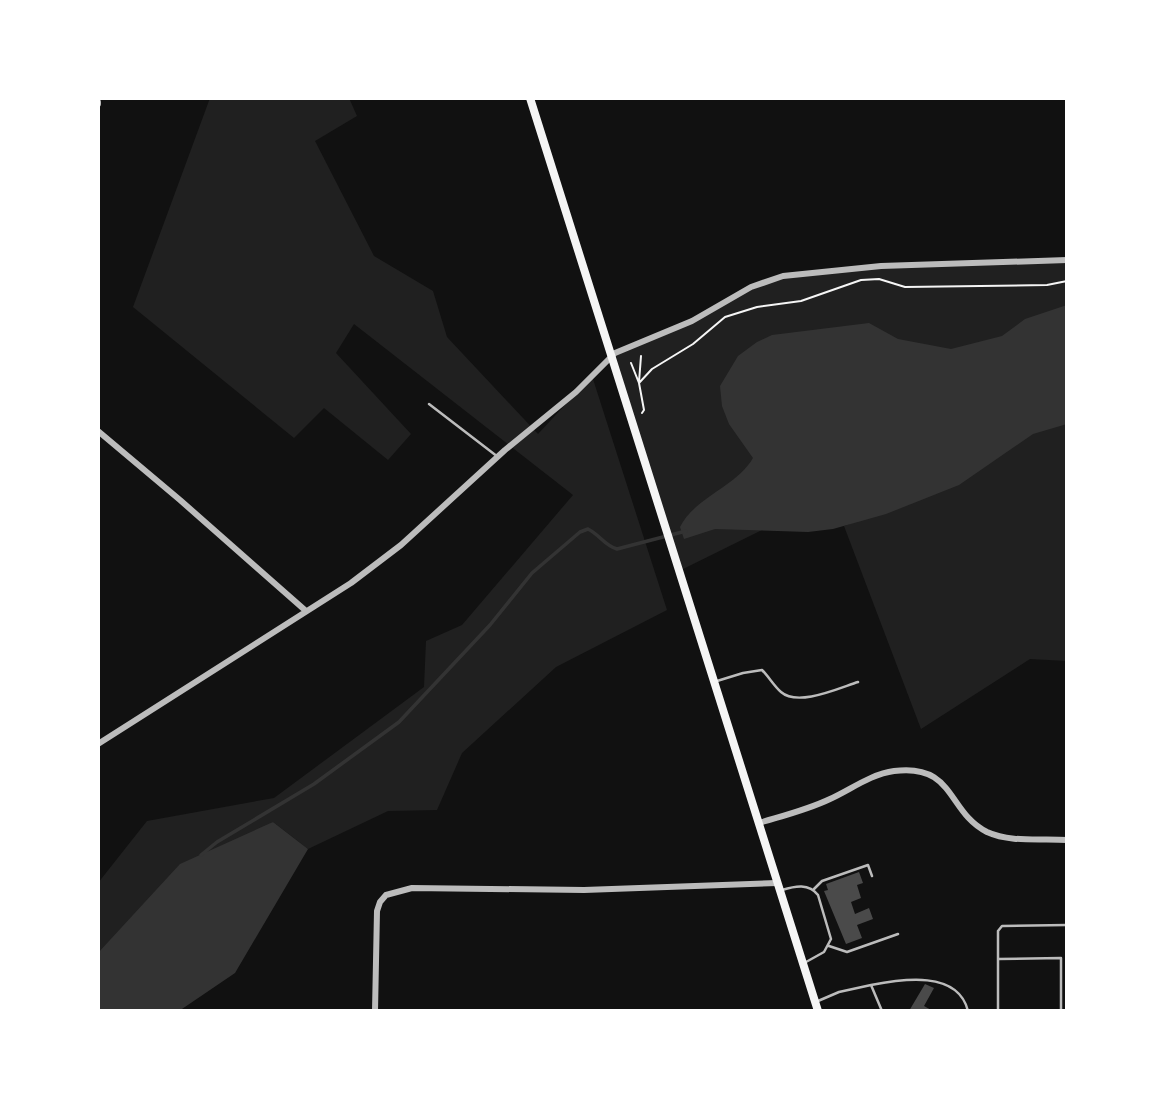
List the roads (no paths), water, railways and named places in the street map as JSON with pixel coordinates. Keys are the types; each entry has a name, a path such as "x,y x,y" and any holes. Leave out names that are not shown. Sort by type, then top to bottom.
{"main road":[{"path":"530,98 816,1007"}],"street":[{"path":"99,741 343,589 401,545 498,457 576,392 615,353 692,321 751,287 783,276 881,266 1067,260"},
{"path":"98,430 306,611"},
{"path":"758,823 826,801 893,771 916,772 927,773 938,779 969,817 988,832 1012,838 1067,840"},
{"path":"375,1011 377,911 386,895 398,891 412,888 584,890 778,887"}],"lane":[{"path":"429,404 498,457"},
{"path":"714,682 762,670 782,693 793,699 807,698 858,682"},
{"path":"814,889 822,881 867,865 872,876"},
{"path":"778,887 807,886 814,889 818,895 831,940 824,952 803,963"},
{"path":"998,1011 998,931 1002,926 1067,925"},
{"path":"829,946 847,952 898,934"},
{"path":"1061,1011 1062,958"},
{"path":"998,959 1067,958"},
{"path":"816,1007 839,992 906,980 944,983 957,992 968,1011"},
{"path":"871,985 882,1011"}],"waterway":[{"path":"201,855 217,842 314,784 399,722 490,625 532,573 580,532 588,529 617,549 686,531"}]}
